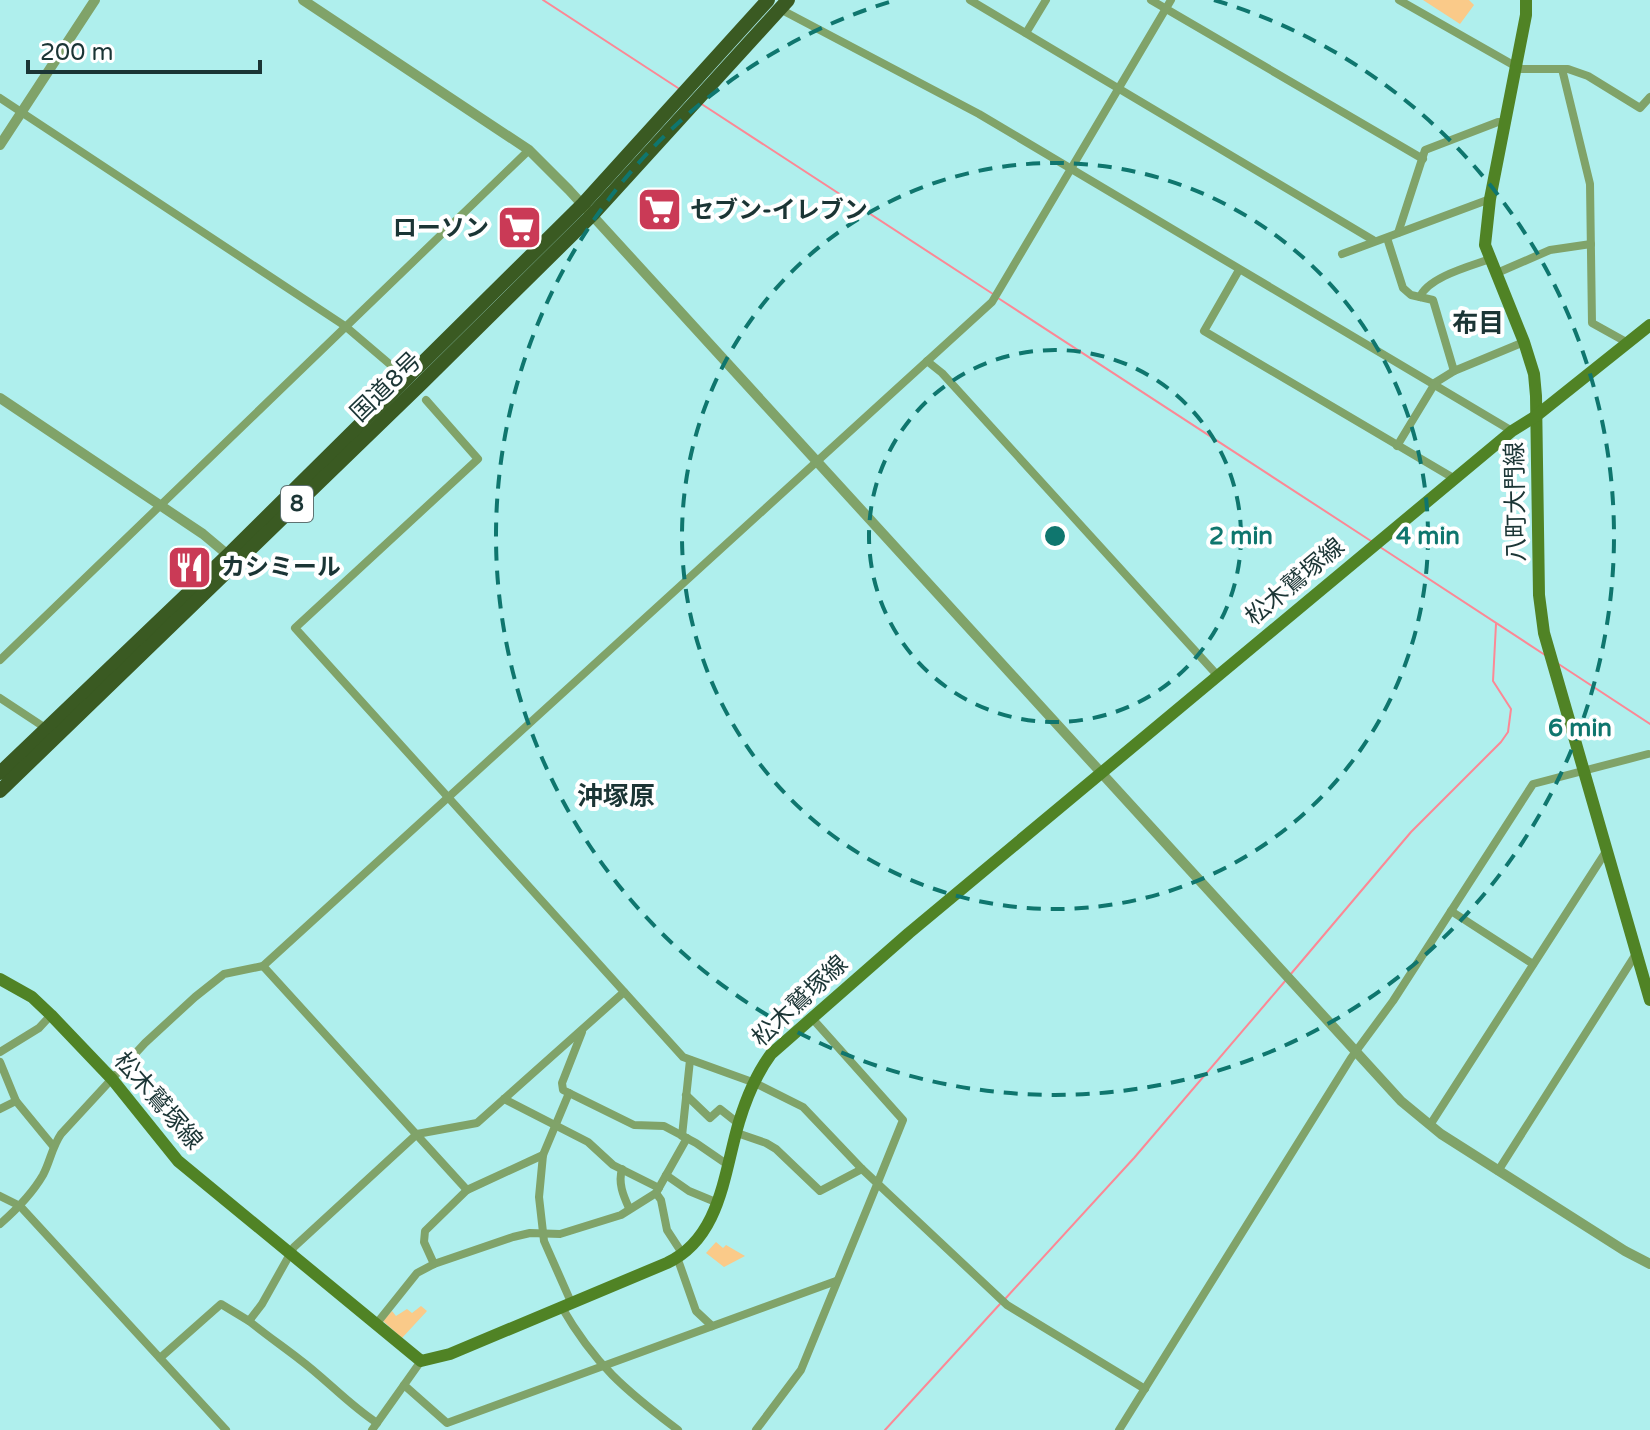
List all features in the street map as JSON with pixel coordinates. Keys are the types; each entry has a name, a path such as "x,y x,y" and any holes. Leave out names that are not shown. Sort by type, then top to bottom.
{"highway":[{"name":"国道8号","path":"0,791 423,382 588,209 773,2"},
{"name":"国道8号","path":"0,773 588,209"}],"main road":[{"name":"八町大門線","path":"1526,0 1526,15 1490,199 1485,245 1534,374 1539,595 1544,633 1650,1000"},
{"name":"松木鷲塚線","path":"0,979 32,997 51,1015 112,1079 178,1161 421,1361 450,1354 680,1255 712,1220 738,1128 761,1066 771,1054 909,933 1363,554 1512,431 1536,416 1650,325"}],"street":[{"path":"0,145 95,0"},
{"path":"303,0 529,150 588,209 1401,1101 1430,1125 1498,1171 1650,1264"},
{"path":"970,0 1373,240"},
{"path":"1026,33 1046,0"},
{"path":"1151,0 1423,159"},
{"path":"0,1224 20,1206 43,1174 53,1146 145,1043 224,974 263,966 992,302 1171,0"},
{"path":"1399,0 1522,69 1562,69 1588,76 1640,108 1650,98"},
{"path":"773,2 979,114 1512,431"},
{"path":"1562,69 1590,184 1592,323 1628,343"},
{"path":"0,98 345,326 399,372"},
{"path":"1398,233 1425,150 1498,122 1506,122"},
{"path":"0,660 529,150"},
{"path":"1342,254 1490,199"},
{"path":"1387,238 1403,288 1433,300 1454,371"},
{"path":"1497,273 1550,250 1591,244"},
{"path":"1420,297 1423,290 1445,276 1490,259"},
{"path":"1239,270 1204,331 1455,479"},
{"path":"1397,446 1434,385 1454,371 1524,342"},
{"path":"927,361 942,373 1218,676"},
{"path":"0,398 161,505 228,555"},
{"path":"426,400 478,459 295,628 677,1050 690,1060 755,1083 803,1107 862,1169 1007,1305 1145,1389"},
{"path":"0,698 47,729"},
{"path":"1122,1429 1355,1053 1393,1001 1533,784 1648,754"},
{"path":"1430,1125 1607,850"},
{"path":"1451,911 1533,964"},
{"path":"1498,1171 1636,954"},
{"path":"263,966 467,1190"},
{"path":"249,1321 290,1253 417,1134 477,1123 624,992"},
{"path":"0,1052 39,1028 51,1015"},
{"path":"756,1430 801,1370 903,1120 811,1017"},
{"path":"582,1031 562,1083 563,1090 634,1125 664,1126 728,1165"},
{"path":"377,1323 417,1273 434,1264 513,1237 560,1234 603,1222 621,1215 658,1191 684,1137 690,1060"},
{"path":"0,1062 16,1101 53,1146"},
{"path":"569,1093 543,1155 539,1197 544,1241 584,1345 628,1392 678,1430"},
{"path":"686,1095 710,1118 720,1109 738,1128 776,1149 820,1191 862,1169"},
{"path":"504,1099 588,1142 622,1169 658,1191 667,1230 680,1255 696,1311 712,1326"},
{"path":"0,1109 16,1101"},
{"path":"434,1264 424,1242 425,1231 467,1190 543,1155"},
{"path":"622,1169 622,1194 629,1208"},
{"path":"666,1175 689,1191 718,1203"},
{"path":"0,1196 20,1206 226,1430"},
{"path":"404,1385 447,1423 836,1281"},
{"path":"160,1358 221,1304 299,1359 374,1426 421,1361"}],"shaded area":[{"path":"1423,0 1469,0 1474,5 1460,24"},
{"path":"716,1242 745,1256 724,1267 706,1253"},
{"path":"421,1306 427,1311 402,1338 383,1321 392,1311 396,1316 407,1309 412,1313"}],"waterway":[{"path":"543,0 678,88"},
{"path":"700,103 993,294"},
{"path":"998,298 1371,541"},
{"path":"1380,547 1545,655"},
{"path":"1290,975 1411,832 1508,732 1511,709 1493,681 1496,624"},
{"path":"1557,663 1650,724"},
{"path":"1005,1299 1134,1158 1286,980"},
{"path":"885,1430 1000,1304"}],"place":[{"name":"セブン-イレブン","path":"659,210"},
{"name":"ローソン","path":"520,228"},
{"name":"カシミール","path":"190,567"}],"district":[{"name":"布目","path":"1478,323"},
{"name":"沖塚原","path":"616,796"}]}
